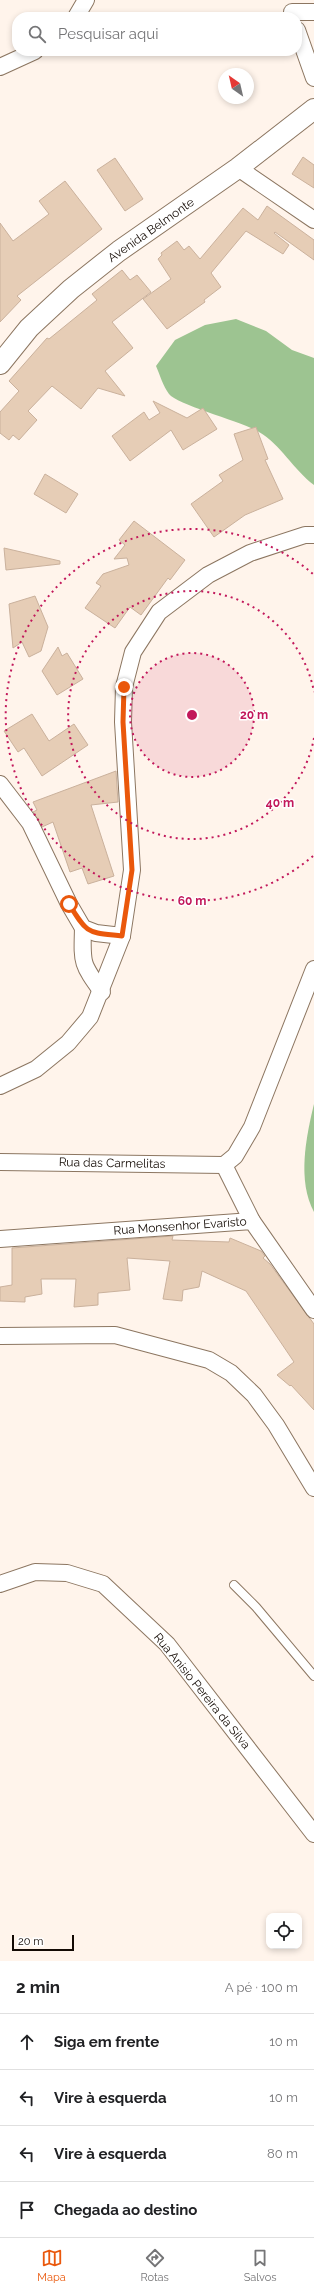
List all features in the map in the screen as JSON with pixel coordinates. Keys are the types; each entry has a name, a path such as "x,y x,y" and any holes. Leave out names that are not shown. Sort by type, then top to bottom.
{"street":[{"path":"79,12 86,0"},
{"path":"291,10 314,12"},
{"path":"302,44 314,78"},
{"path":"0,67 24,56"},
{"name":"Avenida Belmonte","path":"0,364 29,328 71,289 119,251 238,168 314,109"},
{"path":"238,168 314,220"},
{"path":"0,1086 36,1069 68,1043 90,1017 102,992 122,936 132,870 123,715 124,687 133,652 159,612 208,575 250,553 305,535 314,535"},
{"path":"0,784 30,823 69,904 83,928 82,958 85,968 102,992"},
{"path":"83,928 96,933 122,936"},
{"path":"252,1221 224,1165 234,1156 252,1127 314,969"},
{"name":"Rua das Carmelitas","path":"0,1162 224,1165"},
{"name":"Rua Monsenhor Evaristo","path":"0,1239 252,1221 314,1310"},
{"path":"0,1336 115,1335 209,1360 231,1373 254,1395 276,1425 314,1488"},
{"name":"Rua Anisio Pereira da Silva","path":"1,1583 35,1572 67,1573 103,1584 167,1644 314,1834"}],"lane":[{"path":"234,1585 256,1607 314,1676"}],"green space":[{"path":"236,319 266,331 292,350 314,358 314,485 267,437 250,428 196,408 174,398 169,394 163,384 156,366 175,340 205,325"},
{"path":"314,1104 314,1212 309,1200 304,1173 308,1130"}],"building":[{"path":"303,157 314,165 314,188 292,174"},
{"path":"115,158 143,199 125,211 97,170"},
{"path":"65,181 102,229 17,296 21,300 0,322 0,223 13,241 49,214 39,201"},
{"path":"267,206 314,240 314,260 275,232 274,233 289,245 283,254 246,231 211,273 221,287 204,300 205,302 167,329 143,299 171,279 158,259 162,255 161,253 177,241 184,250 189,246 200,259 243,208 258,220"},
{"path":"122,270 130,280 137,275 151,292 112,322 133,348 105,371 125,396 98,388 81,409 52,386 28,411 37,420 19,440 13,435 9,440 0,433 0,412 19,391 9,381 47,338 49,339 97,300 92,294"},
{"path":"153,401 187,418 203,408 217,429 183,450 171,430 130,461 112,436 144,412 149,420 160,413"},
{"path":"256,427 268,459 265,460 283,499 245,515 214,537 191,504 223,481 219,475 243,460 234,434"},
{"path":"45,474 78,494 66,513 34,494"},
{"path":"134,521 185,560 170,580 168,578 141,615 130,607 115,628 85,608 101,586 96,583 103,574 129,565 127,558 114,559 125,545 119,540"},
{"path":"4,548 60,561 60,564 6,570"},
{"path":"35,596 48,627 41,651 29,657 22,642 13,648 9,604"},
{"path":"58,647 62,656 67,653 83,679 57,695 42,671"},
{"path":"32,714 49,741 74,724 88,745 42,776 24,748 18,752 4,731"},
{"path":"116,771 118,802 91,805 114,876 88,884 82,868 70,872 53,822 42,827 33,812 37,810 33,802"},
{"path":"173,1236 172,1240 229,1242 230,1238 261,1251 265,1256 263,1258 270,1264 314,1324 314,1410 291,1385 290,1386 277,1375 294,1362 246,1291 202,1271 199,1287 183,1290 182,1301 163,1299 170,1261 127,1258 130,1290 98,1293 98,1305 74,1307 76,1279 41,1279 42,1294 25,1297 25,1302 0,1301 0,1287 12,1285 12,1248"}],"route":[{"path":"69,904 83,928 96,933 122,936 132,870 123,722 124,687"}]}
